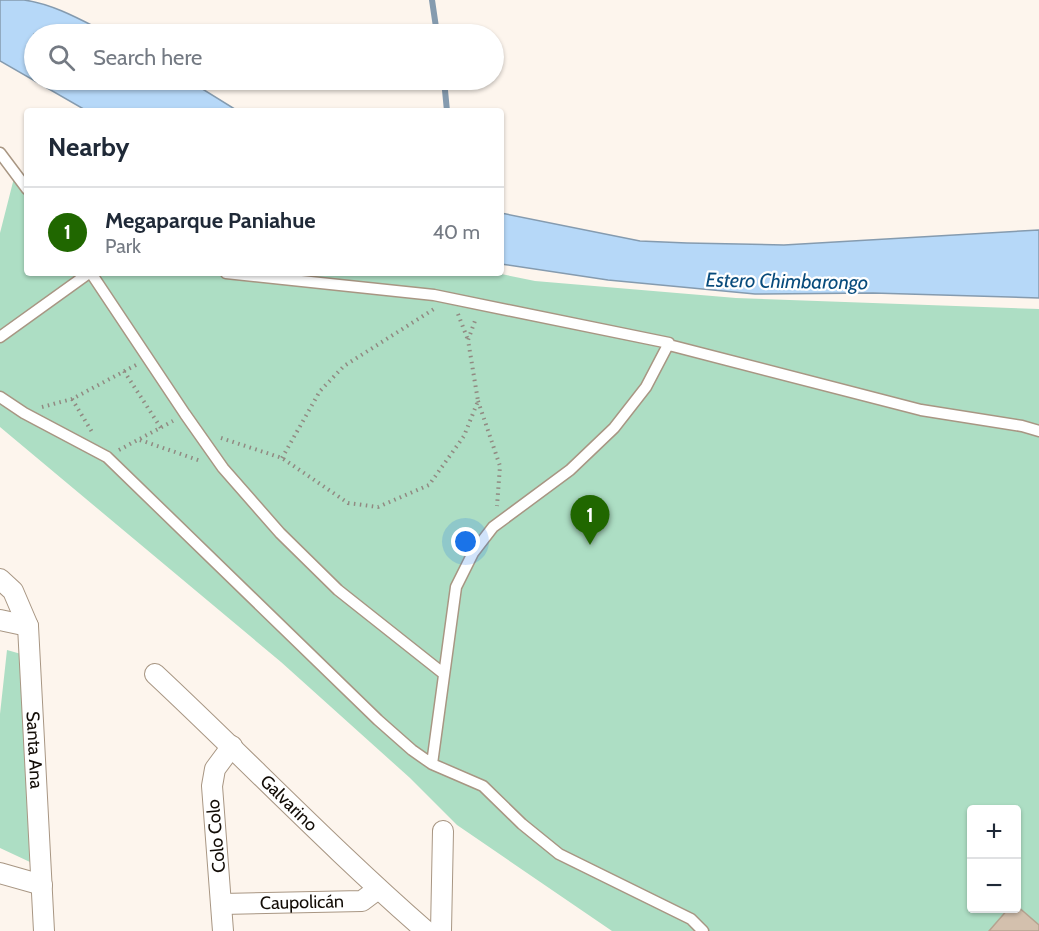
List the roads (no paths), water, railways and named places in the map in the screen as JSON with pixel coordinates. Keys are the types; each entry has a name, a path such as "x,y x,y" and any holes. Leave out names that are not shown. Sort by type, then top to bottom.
{"street":[{"name":"Santa Ana","path":"0,579 13,591 28,626 44,931"},
{"path":"1,623 28,626"},
{"name":"Galvarino","path":"155,674 378,889 426,931"},
{"name":"Colo Colo","path":"223,931 212,786 215,769 232,746"},
{"path":"441,931 443,831"},
{"path":"0,873 42,885"},
{"name":"Caupolicán","path":"222,904 362,901 378,889"}],"lane":[{"path":"0,153 24,185"},
{"path":"0,337 86,276"},
{"path":"92,276 223,468 280,533 338,590 444,674"},
{"path":"253,276 452,298 669,343 669,345 921,410 1022,426 1039,431"},
{"path":"432,764 456,587 473,553 493,527 570,470 614,428 646,387 669,345"},
{"path":"0,397 24,413 106,457 378,720 412,750 432,764 483,786 522,824 559,854 691,919 703,931"}],"water":[{"path":"0,0 35,2 88,24 24,24 24,75 0,61"},
{"path":"50,90 204,90 233,108 82,108"},
{"name":"Estero Chimbarongo","path":"504,214 640,241 687,243 784,245 1039,230 1039,298 873,293 755,294 608,280 504,264"}],"waterway":[{"path":"432,0 436,24"},
{"path":"445,90 447,108"}],"place":[{"name":"Megaparque Paniahue","path":"590,545"}]}
